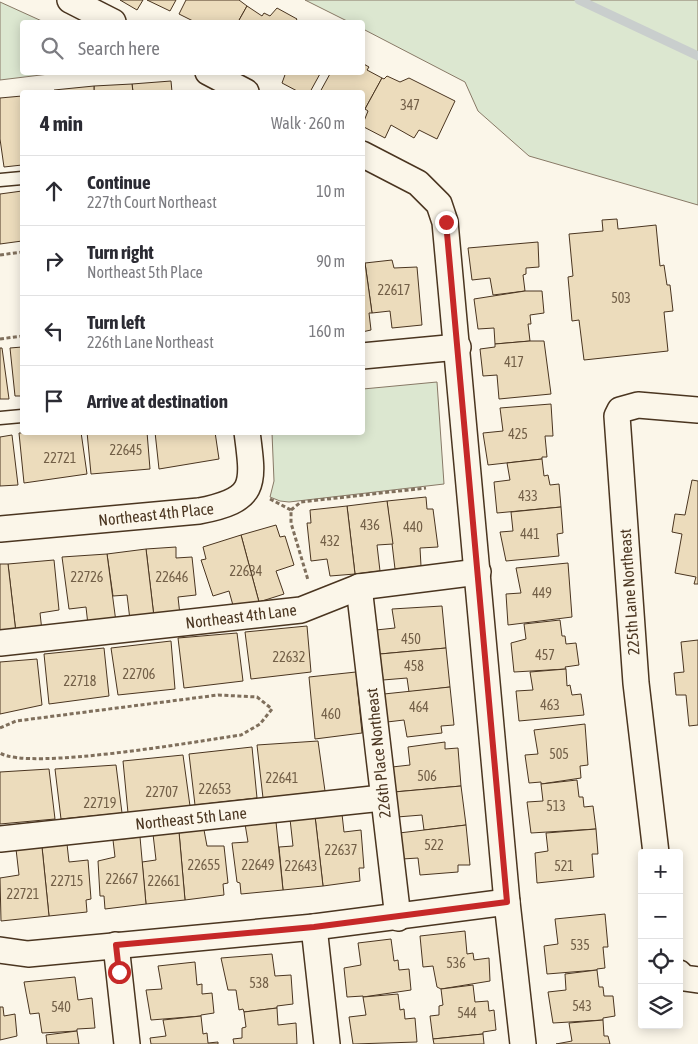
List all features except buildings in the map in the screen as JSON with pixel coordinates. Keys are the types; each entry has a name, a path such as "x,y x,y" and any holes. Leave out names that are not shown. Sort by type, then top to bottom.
{"street":[{"path":"70,0 109,20"},
{"path":"214,75 242,90"},
{"path":"365,156 418,183 439,204 446,222 507,902 523,1044"},
{"path":"365,356 458,347"},
{"name":"225th Lane Northeast","path":"656,849 636,683 617,416 620,410 638,405 698,410"},
{"name":"Northeast 4th Place","path":"0,529 199,511 223,506 239,499 248,488 252,473 247,435"},
{"name":"Northeast 4th Lane","path":"0,643 302,610 359,587 478,572"},
{"name":"226th Place Northeast","path":"359,587 382,798 398,918"},
{"name":"Northeast 5th Lane","path":"0,839 382,798"},
{"path":"0,950 28,954 314,927 398,918 507,902"},
{"path":"314,927 327,1044"},
{"path":"116,945 127,1044"},
{"path":"683,977 698,980"}],"lane":[{"path":"0,180 20,178"},
{"path":"0,418 20,416"}],"path":[{"path":"0,255 20,252"},
{"path":"0,339 20,336"},
{"path":"291,510 302,502 426,488"},
{"path":"265,497 291,510"},
{"path":"291,510 294,537 315,604"},
{"path":"0,728 26,720 218,695 257,697 272,710 260,724 241,735 79,756 26,760 0,753"}],"green space":[{"path":"305,0 698,0 698,205 529,156 478,111 465,82 365,30 365,20 345,20"},
{"path":"0,2 40,20 20,20 20,75 41,75 0,80"},
{"path":"437,382 444,484 289,502 270,497 274,481 272,435 365,435 365,389"}],"waterway":[{"path":"579,0 698,56"}],"route":[{"path":"119,972 116,945 398,918 507,902 446,222"}]}
